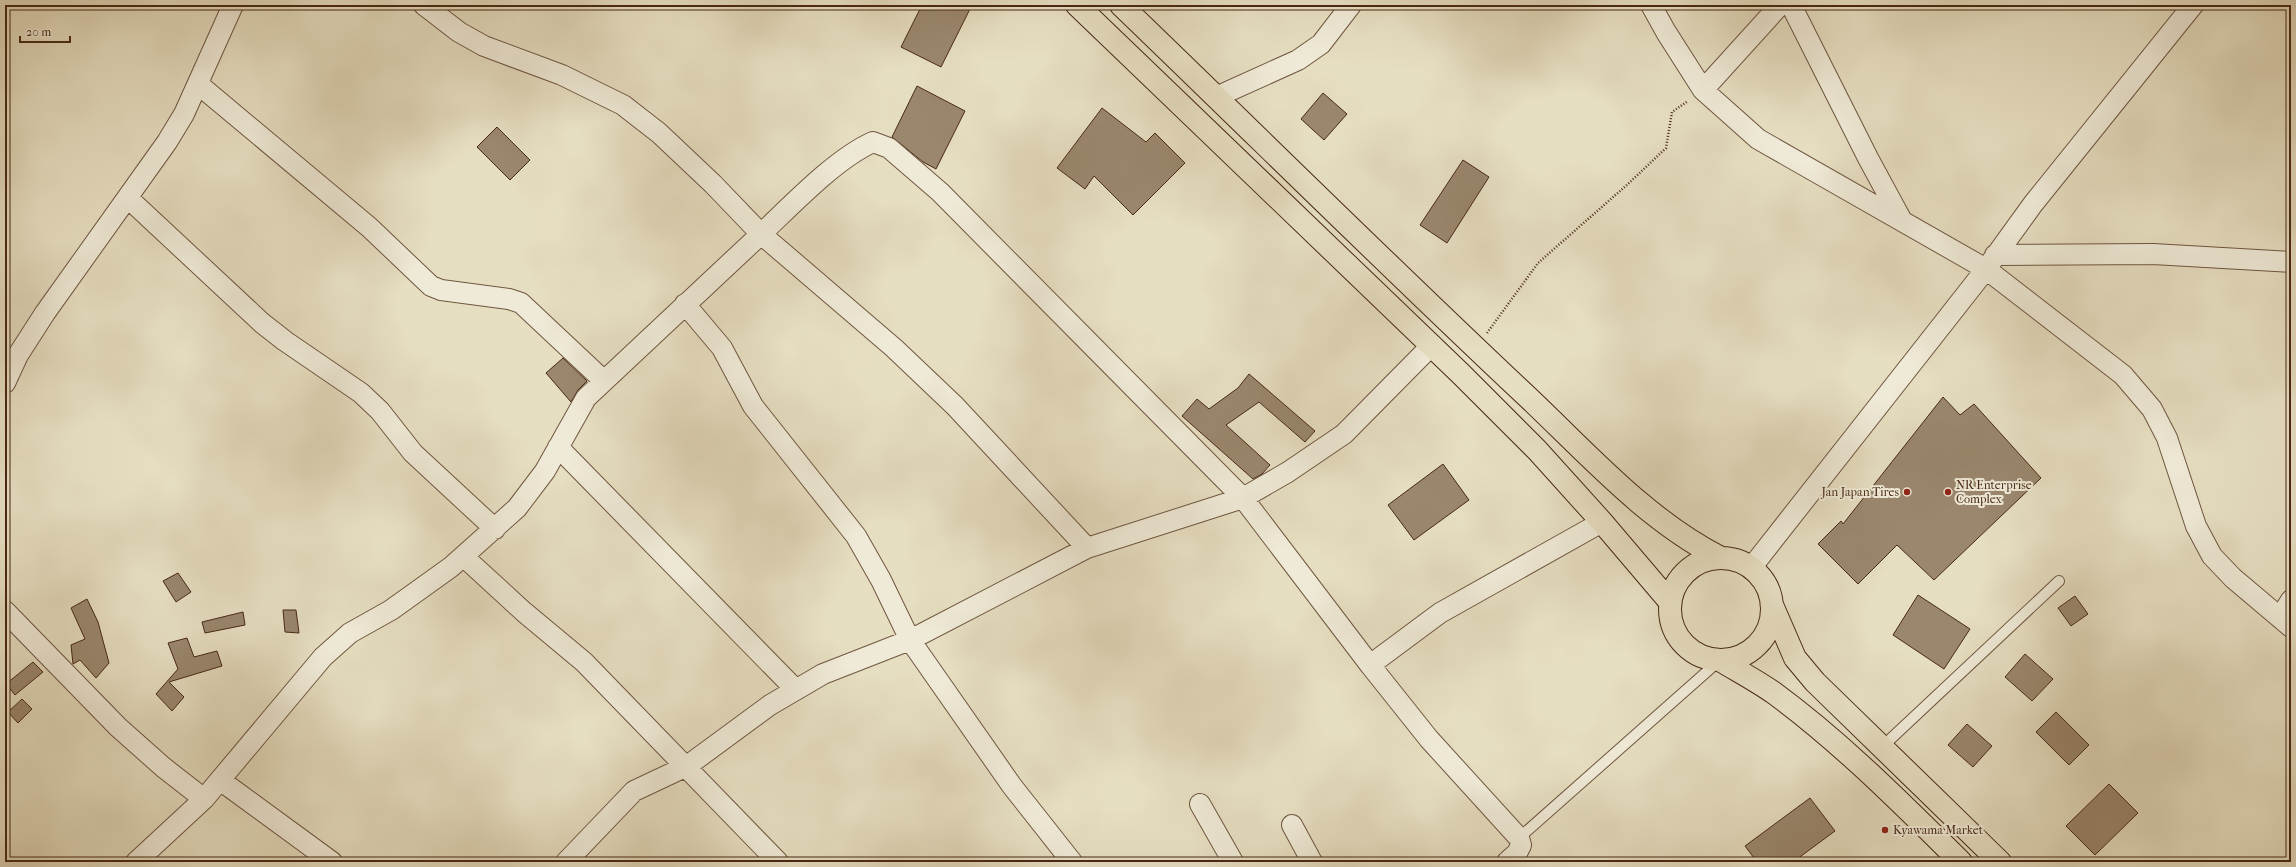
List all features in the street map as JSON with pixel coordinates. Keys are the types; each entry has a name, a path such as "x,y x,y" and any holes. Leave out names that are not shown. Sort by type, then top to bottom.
{"highway":[{"path":"1077,5 1432,345 1537,450 1602,522 1670,602"},
{"path":"1120,5 1631,495 1690,542 1721,558"},
{"path":"1961,862 1885,787 1773,692 1720,660 1699,655 1682,642 1672,623 1670,602 1676,584 1691,567 1700,562 1721,558 1732,559 1751,568 1763,581 1795,658 1815,682 2000,862"},
{"path":"1720,660 1740,657 1758,645 1769,627 1772,605"}],"street":[{"path":"5,383 18,355 45,314 167,142 184,114 233,5"},
{"path":"424,5 459,32 484,46 562,75 623,105 659,133 713,184 761,234 894,348 955,406 1087,548"},
{"path":"1216,97 1298,60 1321,44 1352,5"},
{"path":"1651,5 1666,32 1703,90 1758,139 1819,175 1901,219 1991,262 2122,375 2137,390 2152,409 2167,438 2203,543 2212,556 2233,578 2285,623 2291,600"},
{"path":"1703,90 1780,5"},
{"path":"1791,5 1868,158 1901,219"},
{"path":"1751,568 1991,262 2033,204 2193,5"},
{"path":"198,84 369,226 431,286 441,290 509,299 521,303 603,380"},
{"path":"136,862 204,799 328,652 350,633 391,610 464,557 516,508 545,471 586,398 603,380 761,234 846,160 864,146 873,142 881,143 910,164 940,192 1243,498 1370,665 1517,854"},
{"path":"128,198 262,323 285,341 361,393 380,411 413,453 495,529"},
{"path":"1991,262 2153,254 2291,262"},
{"path":"685,304 722,348 753,406 856,536 881,580 910,640 1012,786 1072,862"},
{"path":"578,858 634,791 687,766 795,689 823,674 910,640 1087,548 1243,498 1314,455 1344,434 1432,345"},
{"path":"558,447 795,689"},
{"path":"1370,665 1440,613 1602,522"},
{"path":"464,557 524,612 584,662 687,766 778,862"},
{"path":"5,610 118,727 163,767 204,799"},
{"path":"220,780 332,862"},
{"path":"1200,804 1233,862"},
{"path":"1292,825 1312,862"}],"lane":[{"path":"1882,747 2059,581"},
{"path":"1517,854 1720,660"}],"path":[{"path":"1476,348 1538,263 1628,184 1666,148 1672,112 1703,90"}],"building":[{"path":"922,5 972,5 941,67 901,47"},
{"path":"917,86 965,111 936,169 923,162 892,137"},
{"path":"1323,93 1347,114 1324,140 1301,119"},
{"path":"1102,108 1146,142 1155,133 1185,163 1133,215 1094,176 1085,189 1057,168"},
{"path":"497,127 530,160 510,180 477,147"},
{"path":"1463,160 1489,177 1447,243 1420,225"},
{"path":"563,358 587,381 578,390 571,402 546,373"},
{"path":"1249,374 1315,431 1305,442 1259,402 1226,425 1270,465 1262,474 1253,479 1182,416 1197,399 1209,409 1238,388"},
{"name":"NR Enterprise Complex","path":"1943,397 1960,415 1974,404 2041,478 1934,580 1897,545 1858,584 1818,544 1841,521 1843,524"},
{"path":"1443,464 1469,500 1414,540 1388,505"},
{"path":"178,573 191,592 176,602 163,581"},
{"path":"1918,595 1970,629 1944,669 1893,635"},
{"path":"2075,596 2088,614 2071,626 2058,608"},
{"path":"87,599 98,622 109,663 96,678 80,660 73,664 71,645 85,639 71,608"},
{"path":"283,610 296,610 299,633 285,632"},
{"path":"243,612 245,625 205,633 202,622"},
{"path":"187,638 194,657 217,651 222,666 169,682 184,697 172,711 156,694 178,669 168,643"},
{"path":"2025,654 2053,679 2032,701 2005,677"},
{"path":"33,662 43,672 15,695 6,684"},
{"path":"22,699 32,709 18,723 8,712"},
{"path":"2056,712 2089,745 2069,765 2036,732"},
{"path":"1967,724 1992,746 1973,767 1948,745"},
{"path":"2109,784 2138,813 2095,855 2066,826"},
{"path":"1810,798 1835,831 1793,862 1757,862 1745,846"}],"place":[{"name":"Jan Japan Tires","path":"1907,492"},
{"name":"NR Enterprise Complex","path":"1948,492"},
{"name":"Kyawama Market","path":"1885,830"}]}
